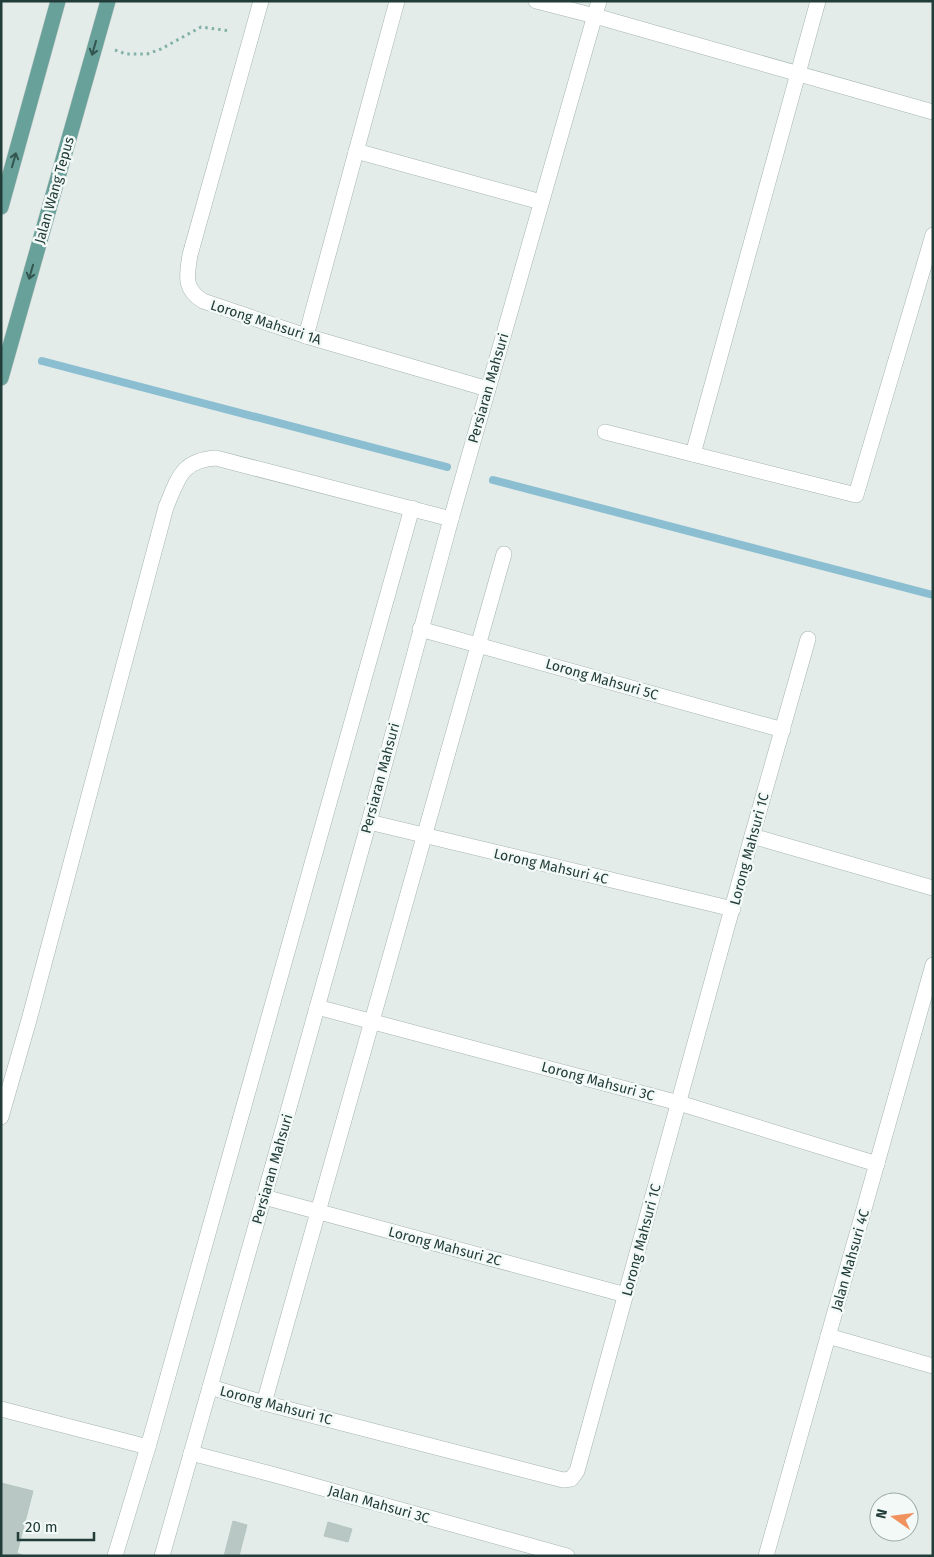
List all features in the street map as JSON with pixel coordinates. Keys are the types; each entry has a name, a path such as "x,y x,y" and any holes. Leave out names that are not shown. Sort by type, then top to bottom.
{"main road":[{"path":"1,207 58,1"},
{"name":"Jalan Wang Tepus","path":"1,378 108,1"}],"street":[{"name":"Lorong Mahsuri 1A","path":"260,1 190,254 188,284 194,296 203,301 306,336 488,388"},
{"path":"306,336 398,1"},
{"path":"536,1 933,112"},
{"name":"Persiaran Mahsuri","path":"162,1556 369,822 420,628 599,1"},
{"path":"693,454 818,1"},
{"path":"356,151 541,202"},
{"path":"605,432 856,495 933,234"},
{"path":"1,1117 29,1020 166,507 176,482 183,471 193,462 216,458 451,519"},
{"path":"115,1556 148,1447 412,508"},
{"path":"264,1403 504,554"},
{"name":"Lorong Mahsuri 5C","path":"420,628 783,730"},
{"name":"Lorong Mahsuri 1C","path":"210,1387 264,1403 563,1480 571,1479 577,1471 808,639"},
{"name":"Lorong Mahsuri 4C","path":"369,822 733,909"},
{"path":"752,836 933,888"},
{"name":"Jalan Mahsuri 4C","path":"766,1556 877,1164 929,992 933,965"},
{"name":"Lorong Mahsuri 3C","path":"317,1006 679,1102 877,1164"},
{"name":"Lorong Mahsuri 2C","path":"264,1197 626,1295"},
{"path":"828,1336 933,1366"},
{"path":"1,1409 148,1447"},
{"name":"Jalan Mahsuri 3C","path":"190,1453 285,1477 567,1556"}],"path":[{"path":"96,43 126,54 147,54 201,27 251,36"}],"building":[{"path":"1,1483 33,1491 17,1553 1,1549"},
{"path":"233,1521 247,1525 239,1556 224,1556"},
{"path":"328,1522 352,1529 348,1542 324,1536"},
{"path":"1,1549 17,1553 25,1556 1,1556"}],"waterway":[{"path":"42,361 447,467"},
{"path":"493,480 933,595"}]}
